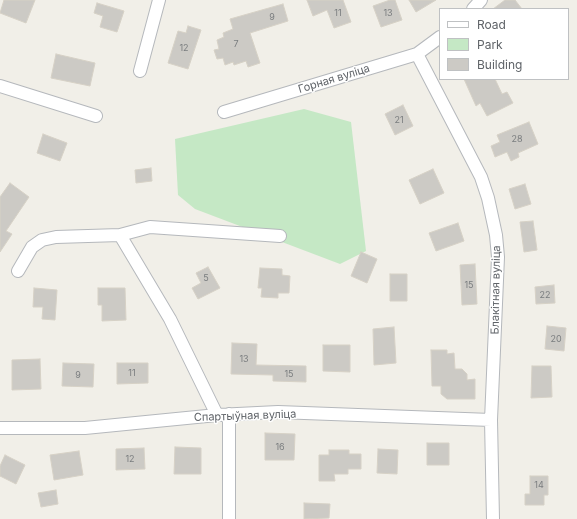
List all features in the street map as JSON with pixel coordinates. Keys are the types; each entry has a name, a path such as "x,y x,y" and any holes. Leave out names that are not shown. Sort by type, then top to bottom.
{"street":[{"path":"140,71 159,0"},
{"path":"474,8 481,0"},
{"name":"Горная вуліца","path":"224,112 417,54 439,38"},
{"name":"Блакітная вуліца","path":"417,54 481,177 493,216 498,257 491,420 494,519"},
{"path":"0,86 96,116"},
{"path":"18,271 32,247 42,240 56,237 120,234 150,227 280,236"},
{"path":"120,234 170,319 223,415 228,519"},
{"name":"Спартыўная вуліца","path":"0,428 85,428 223,415 278,412 491,420"}],"green space":[{"path":"304,109 351,122 366,251 340,264 195,209 178,195 175,139"}],"building":[{"path":"4,0 35,0 26,23 0,13"},
{"path":"307,0 343,0 351,22 334,28 327,10 313,16"},
{"path":"390,0 395,0 402,20 381,27 373,6"},
{"path":"409,0 436,0 416,12"},
{"path":"505,0 515,0 521,8 494,8"},
{"path":"97,3 124,11 117,32 100,27 103,16 94,13"},
{"path":"283,4 288,21 250,33 260,63 248,67 246,61 234,65 233,62 225,65 223,58 217,59 214,50 219,49 217,40 224,37 223,33 233,29 230,19"},
{"path":"188,26 201,30 188,69 168,63 178,31 186,33"},
{"path":"56,54 95,63 90,86 51,78"},
{"path":"464,80 495,80 502,94 507,92 513,103 487,116 480,103 476,106"},
{"path":"403,105 413,126 395,135 385,114"},
{"path":"529,122 538,144 518,153 519,157 511,161 507,152 495,157 491,146 500,142 497,135"},
{"path":"43,134 67,143 60,161 37,153"},
{"path":"151,168 152,181 136,183 135,170"},
{"path":"433,169 444,193 420,204 409,180"},
{"path":"10,183 29,197 6,231 12,234 0,252 0,197"},
{"path":"525,184 531,204 515,209 509,189"},
{"path":"533,221 537,250 524,252 520,222"},
{"path":"458,223 464,241 436,251 429,233"},
{"path":"361,252 377,259 367,283 351,276"},
{"path":"475,264 477,304 462,305 460,265"},
{"path":"208,267 220,288 198,299 192,288 201,283 196,273"},
{"path":"260,268 282,269 282,275 290,276 289,293 278,293 278,298 261,297 262,288 258,288"},
{"path":"390,274 407,274 407,301 390,301"},
{"path":"554,285 555,303 536,304 535,287"},
{"path":"34,288 57,290 55,320 42,319 43,307 33,307"},
{"path":"98,288 125,288 126,320 102,321 102,305 98,305"},
{"path":"547,326 566,328 564,351 545,349"},
{"path":"394,327 396,363 374,365 373,329"},
{"path":"232,343 257,344 256,365 306,366 306,382 273,381 273,375 231,374"},
{"path":"323,345 350,345 350,372 323,371"},
{"path":"431,350 447,350 447,354 454,353 455,369 462,369 467,374 467,380 475,379 475,399 447,399 441,394 441,386 432,386"},
{"path":"40,359 41,389 12,390 12,360"},
{"path":"63,363 94,364 93,387 62,386"},
{"path":"117,363 148,363 148,383 117,384"},
{"path":"532,366 551,366 552,397 531,398"},
{"path":"265,433 295,434 294,460 265,460"},
{"path":"427,443 449,443 449,465 427,465"},
{"path":"175,447 201,448 201,474 174,474"},
{"path":"144,448 145,469 116,470 116,449"},
{"path":"378,449 398,450 397,474 377,473"},
{"path":"329,450 349,450 349,454 361,454 361,469 348,469 348,474 334,474 335,481 319,481 319,455 329,455"},
{"path":"79,451 83,475 54,480 50,455"},
{"path":"5,455 25,465 16,484 0,476 0,466"},
{"path":"530,476 548,476 548,495 544,495 544,505 525,505 525,494 530,494"},
{"path":"56,490 58,504 41,507 38,493"},
{"path":"304,503 330,504 329,518 304,519"}]}
